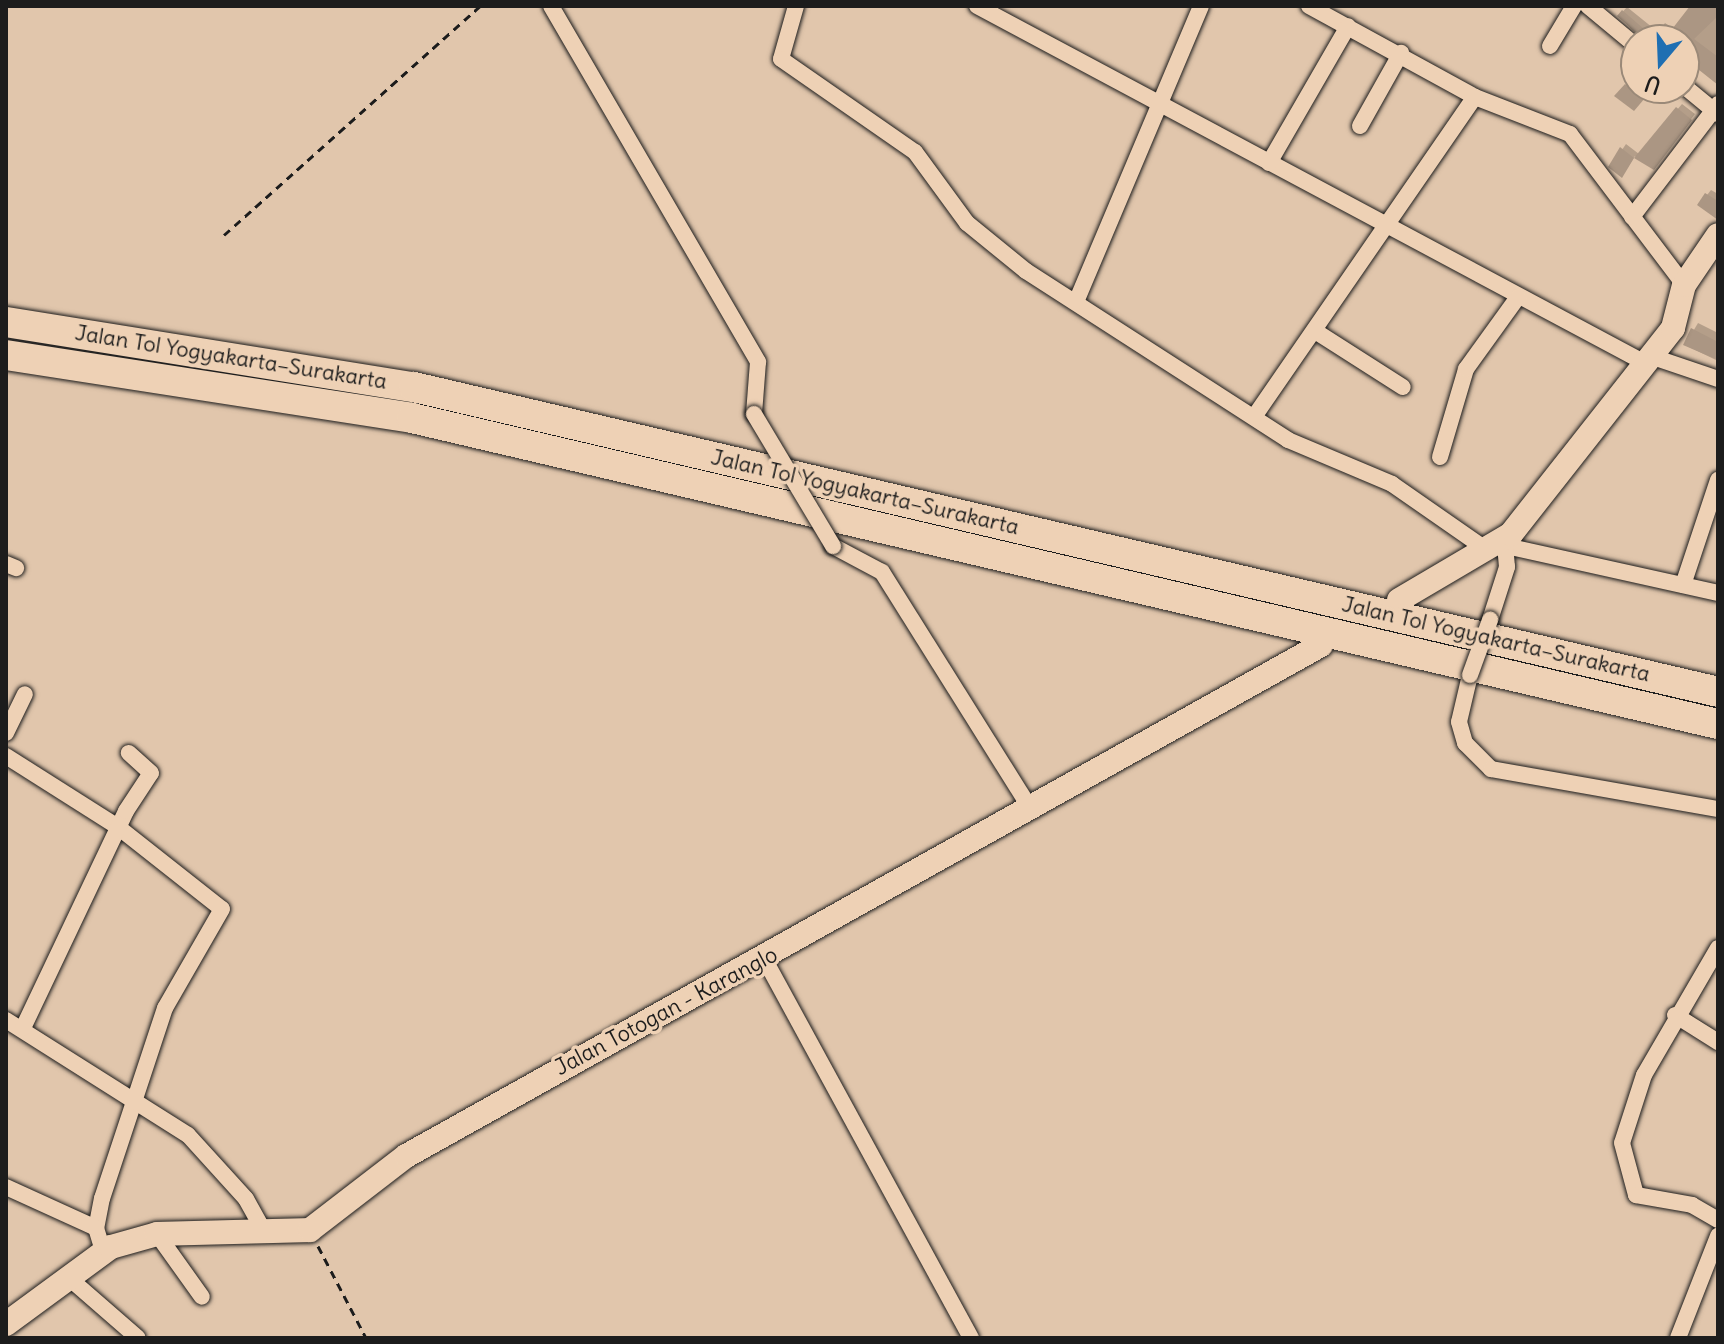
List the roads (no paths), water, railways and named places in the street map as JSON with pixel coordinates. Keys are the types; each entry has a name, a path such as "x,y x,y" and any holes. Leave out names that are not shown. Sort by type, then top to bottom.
{"highway":[{"name":"Jalan Tol Yogyakarta–Surakarta","path":"6,322 414,387 1718,692"},
{"name":"Jalan Tol Yogyakarta–Surakarta","path":"6,355 67,362 412,418 1718,724"}],"main road":[{"path":"1399,600 1497,546 1548,492 1673,328 1684,285 1718,235"},
{"name":"Jalan Totogan - Karanglo","path":"286,1231 406,1156 765,960 1029,806 1321,645"},
{"path":"6,1324 69,1278 99,1240 157,1234 286,1231"}],"street":[{"path":"551,6 758,362 754,414 833,546 882,572 1029,806"},
{"path":"796,6 781,59 915,152 967,223 1076,302 1256,414 1288,440 1401,489 1497,546 1718,593"},
{"path":"977,6 1518,297 1647,360 1718,379"},
{"path":"1076,302 1201,6"},
{"path":"1550,46 1574,6"},
{"path":"1588,6 1620,33"},
{"path":"1314,7 1475,97 1570,134 1684,285"},
{"path":"1269,163 1348,26"},
{"path":"1360,126 1401,53"},
{"path":"1256,414 1387,229 1475,97"},
{"path":"1632,217 1716,109"},
{"path":"1440,457 1466,369 1518,297"},
{"path":"1315,331 1403,387"},
{"path":"1683,585 1718,480"},
{"path":"1497,546 1507,567 1470,675 1459,722 1465,743 1491,769 1718,809"},
{"path":"6,733 25,694"},
{"path":"129,753 151,773 118,827 12,1026 138,1104 208,1155 286,1231"},
{"path":"6,756 118,827 222,909 165,1008 99,1240 6,1187"},
{"path":"1718,948 1675,1015 1625,1124 1623,1163 1642,1199 1692,1205 1718,1220"},
{"path":"765,960 971,1338"},
{"path":"1675,1015 1718,1042"},
{"path":"157,1234 202,1297"},
{"path":"1678,1338 1718,1236"},
{"path":"69,1278 138,1338"}]}
